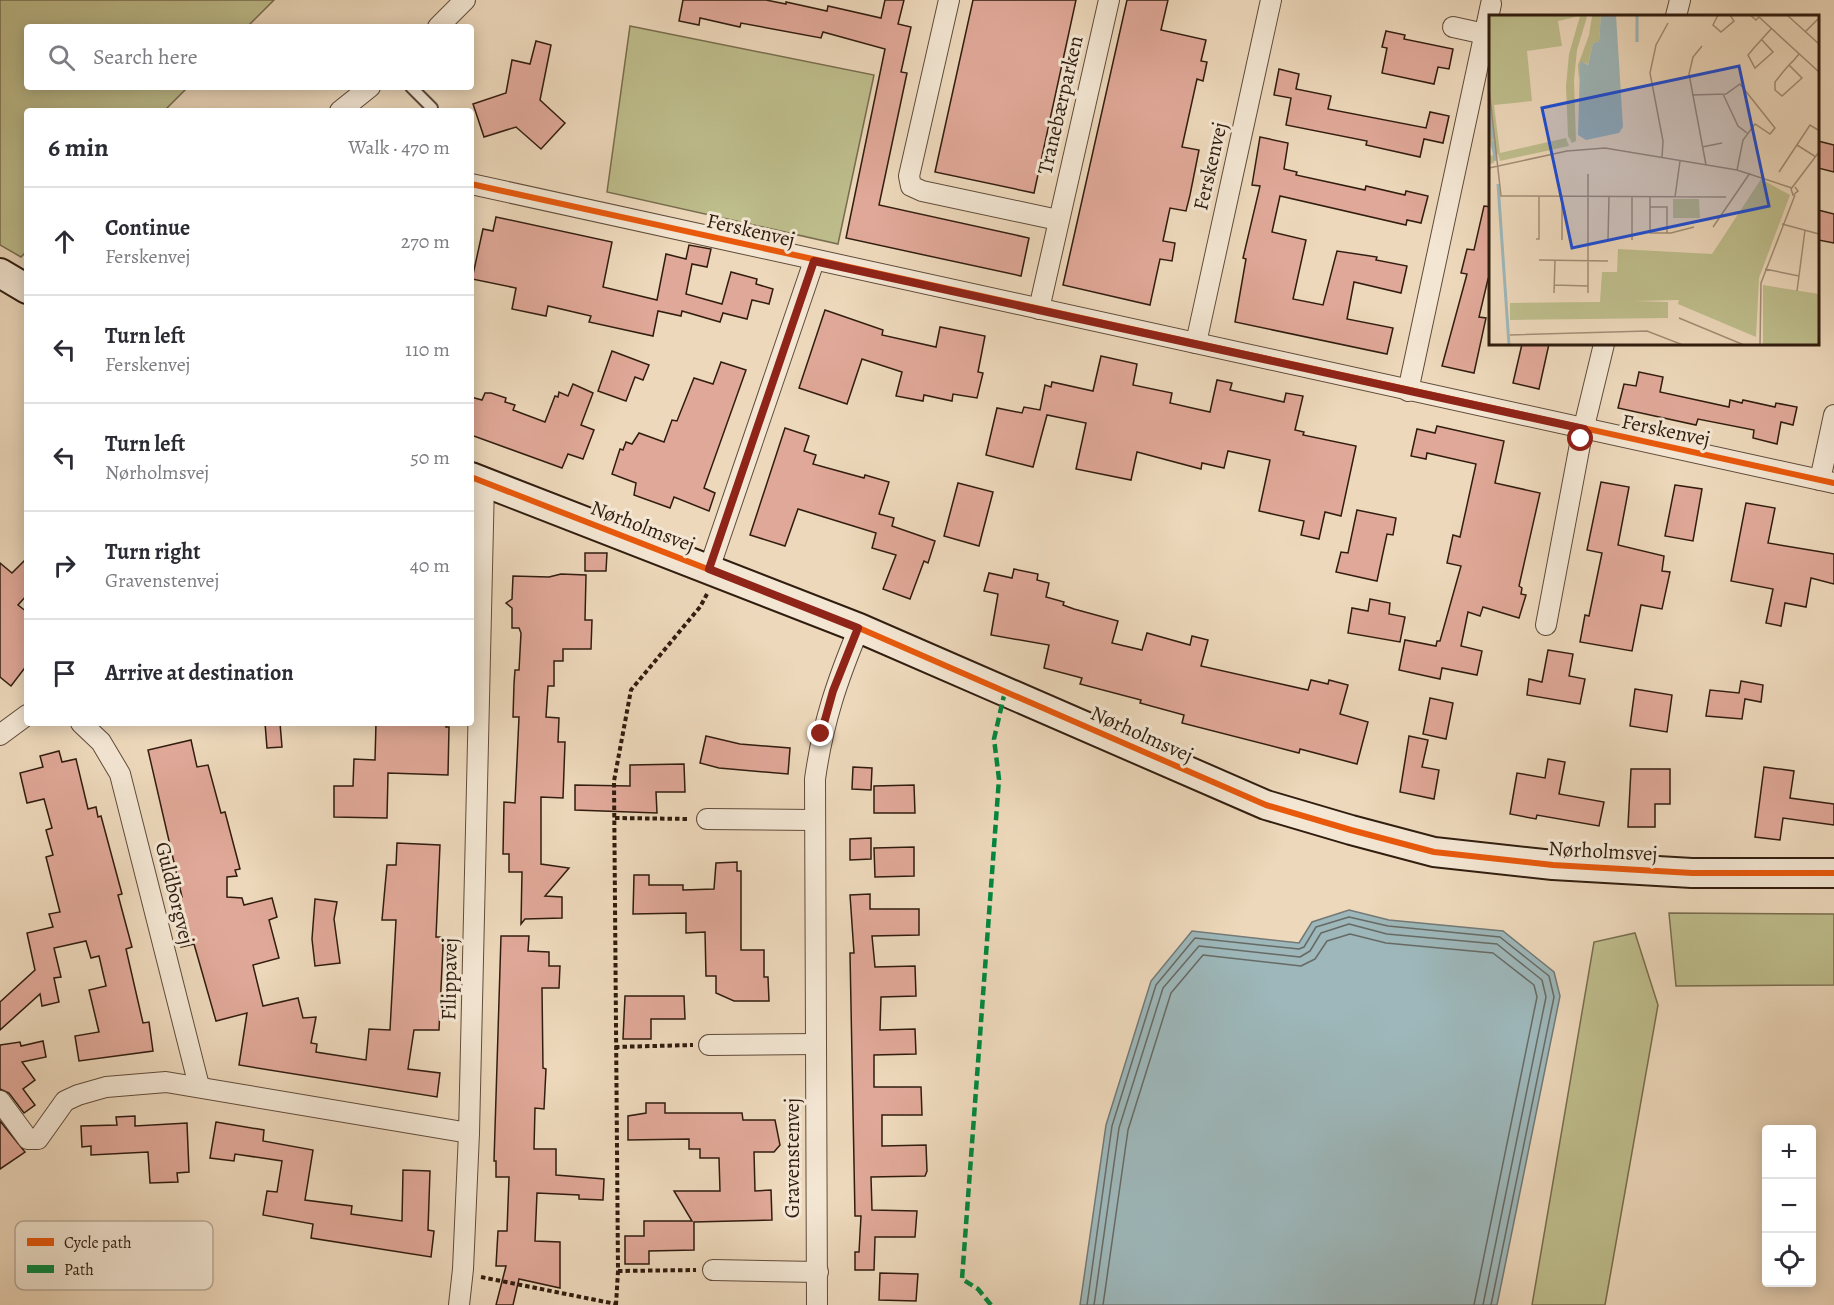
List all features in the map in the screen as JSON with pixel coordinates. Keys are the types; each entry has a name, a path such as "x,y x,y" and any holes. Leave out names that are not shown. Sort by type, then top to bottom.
{"street":[{"path":"441,24 465,0"},
{"path":"949,0 909,176 911,186 921,191 1058,220"},
{"name":"Tranebærparken","path":"1039,309 1109,0"},
{"name":"Ferskenvej","path":"1196,343 1271,0"},
{"path":"1676,15 1680,0"},
{"path":"1408,391 1491,4"},
{"path":"1454,27 1485,34"},
{"path":"344,108 366,90"},
{"name":"Ferskenvej","path":"474,185 1827,482 1834,415"},
{"name":"Ferskenvej","path":"709,569 814,261"},
{"path":"0,273 24,287"},
{"path":"1546,626 1584,429 1604,345"},
{"name":"Nørholmsvej","path":"478,479 858,628 1266,805 1434,852 1553,865 1634,870 1834,873"},
{"name":"Filippavej","path":"459,1305 463,1274 469,1133 478,479"},
{"name":"Gravenstenvej","path":"817,1305 813,820 815,779 821,734 833,691 858,628"},
{"path":"0,735 24,717"},
{"name":"Guldborgvej","path":"84,726 100,742 120,774 199,1086"},
{"path":"707,819 813,820"},
{"path":"709,1045 816,1044"},
{"path":"0,1101 28,1139 38,1139 65,1101 78,1095 136,1083 166,1082 469,1133"},
{"path":"713,1270 818,1272"}],"lane":[{"path":"414,90 432,108"}],"path":[{"path":"463,1274 616,1304 618,1271 614,781 631,690 700,607 708,591 709,569"},
{"path":"615,818 707,819"},
{"path":"615,1047 709,1045"},
{"path":"618,1271 713,1270"}],"shaded area":[{"path":"0,0 274,0 250,24 24,24 24,90 185,90 167,108 24,108 24,254 21,257 0,245"},
{"path":"630,26 874,75 838,244 607,192"},
{"path":"1669,913 1834,914 1834,985 1676,986"},
{"path":"1635,933 1658,1005 1605,1305 1532,1305 1594,942"}],"water":[{"path":"1349,910 1389,920 1503,931 1554,972 1560,996 1497,1305 1080,1305 1106,1125 1151,981 1192,931 1299,943 1312,922"}],"building":[{"path":"683,0 766,0 827,11 828,6 881,18 885,0 904,0 898,24 911,27 901,72 907,73 879,205 1029,238 1021,276 846,238 885,49 823,32 821,38 741,23 740,27 700,18 699,25 679,21"},
{"path":"973,0 1076,0 1034,193 935,172"},
{"path":"1127,0 1168,0 1161,30 1206,40 1201,61 1207,62 1203,81 1197,79 1182,147 1199,150 1190,195 1186,211 1170,208 1163,241 1175,243 1172,261 1160,259 1150,305 1063,285"},
{"path":"1386,31 1405,35 1404,39 1453,49 1449,69 1438,67 1434,84 1382,73 1387,48 1382,47"},
{"path":"536,41 551,45 540,100 565,123 541,149 516,127 484,137 473,104 506,93 512,60 530,64"},
{"path":"1279,69 1299,74 1296,89 1331,96 1328,109 1426,128 1430,112 1449,116 1443,143 1424,139 1420,157 1366,145 1367,141 1286,125 1291,98 1274,95"},
{"path":"1260,137 1288,143 1284,169 1297,172 1296,175 1365,190 1366,186 1405,195 1406,191 1428,196 1421,223 1407,220 1406,225 1280,196 1272,232 1306,240 1293,299 1323,305 1337,251 1377,257 1376,260 1407,266 1401,293 1354,282 1347,319 1393,328 1387,354 1235,322 1246,259 1243,258 1260,186 1252,185"},
{"path":"1819,141 1834,145 1834,172 1819,168"},
{"path":"1484,206 1489,207 1489,279 1479,317 1486,318 1474,373 1442,366 1467,274 1461,273 1467,249 1474,250"},
{"path":"1819,210 1834,214 1834,243 1819,240"},
{"path":"496,217 612,242 603,287 657,300 666,254 686,259 689,245 711,249 707,267 692,264 686,294 722,304 731,272 757,279 756,284 773,289 769,304 752,300 747,319 723,313 720,322 682,311 681,316 658,311 653,336 589,322 591,316 548,306 546,316 512,309 516,288 474,279 483,229 493,231"},
{"path":"825,310 883,330 882,335 936,347 940,327 985,336 978,372 983,373 977,398 953,394 952,401 924,395 923,401 896,396 902,372 862,359 847,404 799,388"},
{"path":"1522,345 1549,345 1539,389 1513,383"},
{"path":"612,351 649,365 643,380 635,377 626,401 598,391"},
{"path":"1101,356 1137,364 1133,385 1172,393 1170,403 1210,412 1217,380 1232,383 1230,390 1284,402 1286,393 1303,396 1295,430 1304,432 1303,435 1356,446 1341,516 1325,512 1319,539 1301,535 1304,521 1259,511 1270,460 1228,451 1224,468 1202,463 1201,469 1137,452 1131,480 1076,469 1086,423 1047,415 1033,467 986,455 997,408 1022,413 1024,407 1040,410 1045,385 1051,387 1052,382 1093,391"},
{"path":"721,362 746,370 704,488 715,493 709,511 674,497 670,508 634,495 636,483 612,474 620,449 623,450 626,442 632,444 639,433 664,442 672,420 677,421 694,378 713,384"},
{"path":"1639,372 1663,377 1660,392 1729,407 1730,400 1742,403 1743,400 1775,407 1776,403 1797,407 1793,425 1781,422 1777,444 1753,438 1754,430 1698,419 1696,425 1618,408 1624,384 1636,386"},
{"path":"573,384 593,393 581,425 594,430 583,459 568,454 562,468 474,436 474,398 482,400 485,393 506,398 505,402 515,405 513,410 545,422 555,396 558,397 559,392 568,396"},
{"path":"1437,426 1504,441 1495,483 1540,493 1519,586 1522,588 1521,594 1526,595 1519,618 1483,607 1480,616 1468,612 1461,646 1482,651 1477,675 1442,668 1440,679 1399,670 1405,640 1436,646 1437,641 1440,641 1461,566 1447,563 1453,535 1460,537 1476,464 1427,453 1426,459 1411,456 1417,429 1435,433"},
{"path":"785,428 809,436 804,451 816,455 813,464 864,478 865,475 889,482 879,514 894,518 892,526 935,541 928,563 924,561 910,599 883,589 896,555 872,548 876,533 798,509 785,546 750,535"},
{"path":"1601,482 1629,487 1618,545 1664,556 1662,571 1670,572 1662,609 1641,605 1632,651 1580,642 1585,615 1589,616 1602,553 1587,550"},
{"path":"958,483 993,492 979,546 944,536"},
{"path":"1675,485 1702,489 1693,541 1665,536"},
{"path":"1746,503 1775,508 1768,543 1834,554 1834,584 1811,578 1806,607 1785,603 1781,626 1766,623 1773,589 1731,581"},
{"path":"1357,510 1396,518 1393,535 1387,534 1377,581 1336,572 1341,552 1348,553"},
{"path":"585,553 607,553 606,571 585,571"},
{"path":"24,561 24,598 18,605 24,610 24,669 11,686 0,677 0,563 12,573"},
{"path":"1014,569 1038,574 1037,580 1049,583 1046,597 1064,602 1063,605 1074,609 1118,621 1112,643 1142,650 1147,633 1190,645 1192,636 1208,640 1201,666 1308,690 1311,680 1328,684 1329,680 1348,685 1340,714 1368,722 1357,764 1300,749 1299,753 1182,723 1184,715 1140,703 1141,700 1080,684 1082,678 1044,668 1049,645 991,635 998,594 984,591 989,573 1012,578"},
{"path":"561,574 586,575 585,620 592,620 591,649 563,649 563,661 554,661 554,686 548,686 546,717 559,718 558,742 565,742 563,798 541,797 541,864 569,868 545,896 562,897 562,918 525,919 521,924 522,872 509,872 509,854 503,854 504,802 515,803 519,717 513,717 514,684 515,670 519,670 521,633 519,628 512,628 512,608 506,603 512,599 513,576 549,577"},
{"path":"1370,599 1390,603 1389,614 1405,617 1400,642 1348,633 1352,608 1368,611"},
{"path":"1548,650 1573,654 1569,676 1585,679 1580,704 1527,695 1529,679 1542,682"},
{"path":"1741,681 1763,685 1761,702 1745,699 1742,719 1706,716 1710,690 1739,693"},
{"path":"1635,689 1672,695 1667,732 1630,726"},
{"path":"1430,698 1453,703 1446,739 1423,734"},
{"path":"265,726 280,726 282,747 267,748"},
{"path":"376,726 449,727 448,775 388,773 387,818 334,817 334,786 353,786 354,759 375,760"},
{"path":"706,736 740,744 790,748 788,774 719,768 700,763"},
{"path":"1409,736 1428,740 1422,767 1439,770 1434,799 1400,792"},
{"path":"191,740 197,767 208,765 221,813 225,812 240,869 235,870 237,876 227,877 227,897 242,898 244,905 272,898 277,917 269,920 279,958 253,965 263,1006 298,998 303,1018 316,1017 311,1043 317,1044 316,1052 366,1060 369,1029 390,1030 396,920 382,920 387,865 396,865 397,843 440,845 436,937 442,937 443,947 439,1030 414,1030 408,1069 440,1073 437,1097 239,1065 247,1013 216,1021 194,944 181,947 170,900 182,897 148,750"},
{"path":"59,751 62,762 76,759 88,809 96,807 98,817 101,816 122,894 118,895 132,947 126,949 143,1023 149,1022 153,1051 79,1061 75,1036 99,1032 89,990 106,986 99,956 91,958 86,941 54,948 61,977 54,978 59,1002 42,1006 40,994 0,1030 0,1002 35,970 27,933 53,927 49,914 60,912 46,857 53,855 46,830 52,828 44,799 27,803 20,773 43,767 40,756"},
{"path":"1548,759 1565,762 1559,794 1604,802 1599,826 1537,815 1536,819 1510,814 1517,773 1545,778"},
{"path":"684,764 685,792 656,792 657,813 575,810 575,785 630,786 630,765"},
{"path":"853,767 872,768 871,790 852,789"},
{"path":"1764,767 1794,771 1790,798 1834,804 1834,825 1783,818 1780,840 1755,837"},
{"path":"1631,769 1670,769 1670,804 1655,804 1655,827 1628,827"},
{"path":"914,785 915,813 874,813 874,786"},
{"path":"871,838 871,859 850,860 850,839"},
{"path":"914,847 914,876 875,877 874,848"},
{"path":"737,862 737,871 741,871 741,950 764,950 764,977 768,977 769,1001 734,1001 716,993 716,976 706,976 705,932 686,933 686,913 633,914 634,875 649,875 649,885 683,885 683,890 714,889 716,863"},
{"path":"870,894 870,909 919,909 919,935 872,936 875,967 915,966 916,996 881,997 880,1030 915,1029 916,1054 874,1055 874,1087 921,1087 922,1115 882,1115 882,1146 926,1145 927,1171 925,1176 871,1177 872,1210 917,1211 915,1237 875,1237 874,1270 855,1270 855,1252 859,1252 861,1216 855,1216 850,953 854,953 850,895"},
{"path":"315,899 337,902 334,919 340,963 315,966 312,939"},
{"path":"501,936 529,936 528,951 549,952 549,966 560,966 559,988 542,988 543,1068 546,1069 544,1109 535,1108 534,1149 556,1149 556,1175 604,1179 603,1200 579,1199 579,1195 537,1193 535,1241 560,1242 560,1288 519,1279 513,1305 496,1305 506,1266 496,1266 498,1231 507,1231 509,1177 496,1177 496,1161 494,1161"},
{"path":"625,996 684,996 685,1019 651,1019 651,1039 623,1039"},
{"path":"43,1041 46,1057 22,1062 35,1080 23,1089 35,1105 24,1113 9,1093 0,1089 0,1045 20,1042 21,1046"},
{"path":"646,1103 665,1103 665,1113 742,1113 743,1120 775,1120 780,1145 774,1152 754,1152 755,1191 771,1190 772,1220 694,1222 694,1250 649,1251 649,1264 625,1264 625,1236 644,1236 644,1221 692,1221 674,1191 720,1191 719,1158 700,1158 700,1149 689,1149 689,1139 628,1140 628,1116 646,1113"},
{"path":"135,1116 135,1126 187,1123 189,1172 177,1173 178,1182 150,1183 148,1152 91,1155 91,1146 82,1147 81,1126 117,1125 116,1117"},
{"path":"0,1121 25,1152 0,1169"},
{"path":"216,1122 264,1130 263,1141 313,1150 305,1200 352,1206 351,1214 402,1221 403,1170 430,1171 428,1230 434,1231 431,1257 311,1238 313,1224 263,1215 267,1191 277,1192 282,1161 235,1154 234,1161 210,1158"},
{"path":"880,1273 918,1274 916,1301 879,1300"}],"marked path":[{"path":"991,1305 978,1289 962,1279 999,779 994,739 1005,691"}],"cycle path":[{"path":"474,185 1834,483"},
{"path":"474,478 859,628 1266,805 1351,830 1434,852 1553,865 1692,873 1834,873"}],"route":[{"path":"821,734 833,691 858,628 709,569 814,261 1584,429 1581,439"}]}
